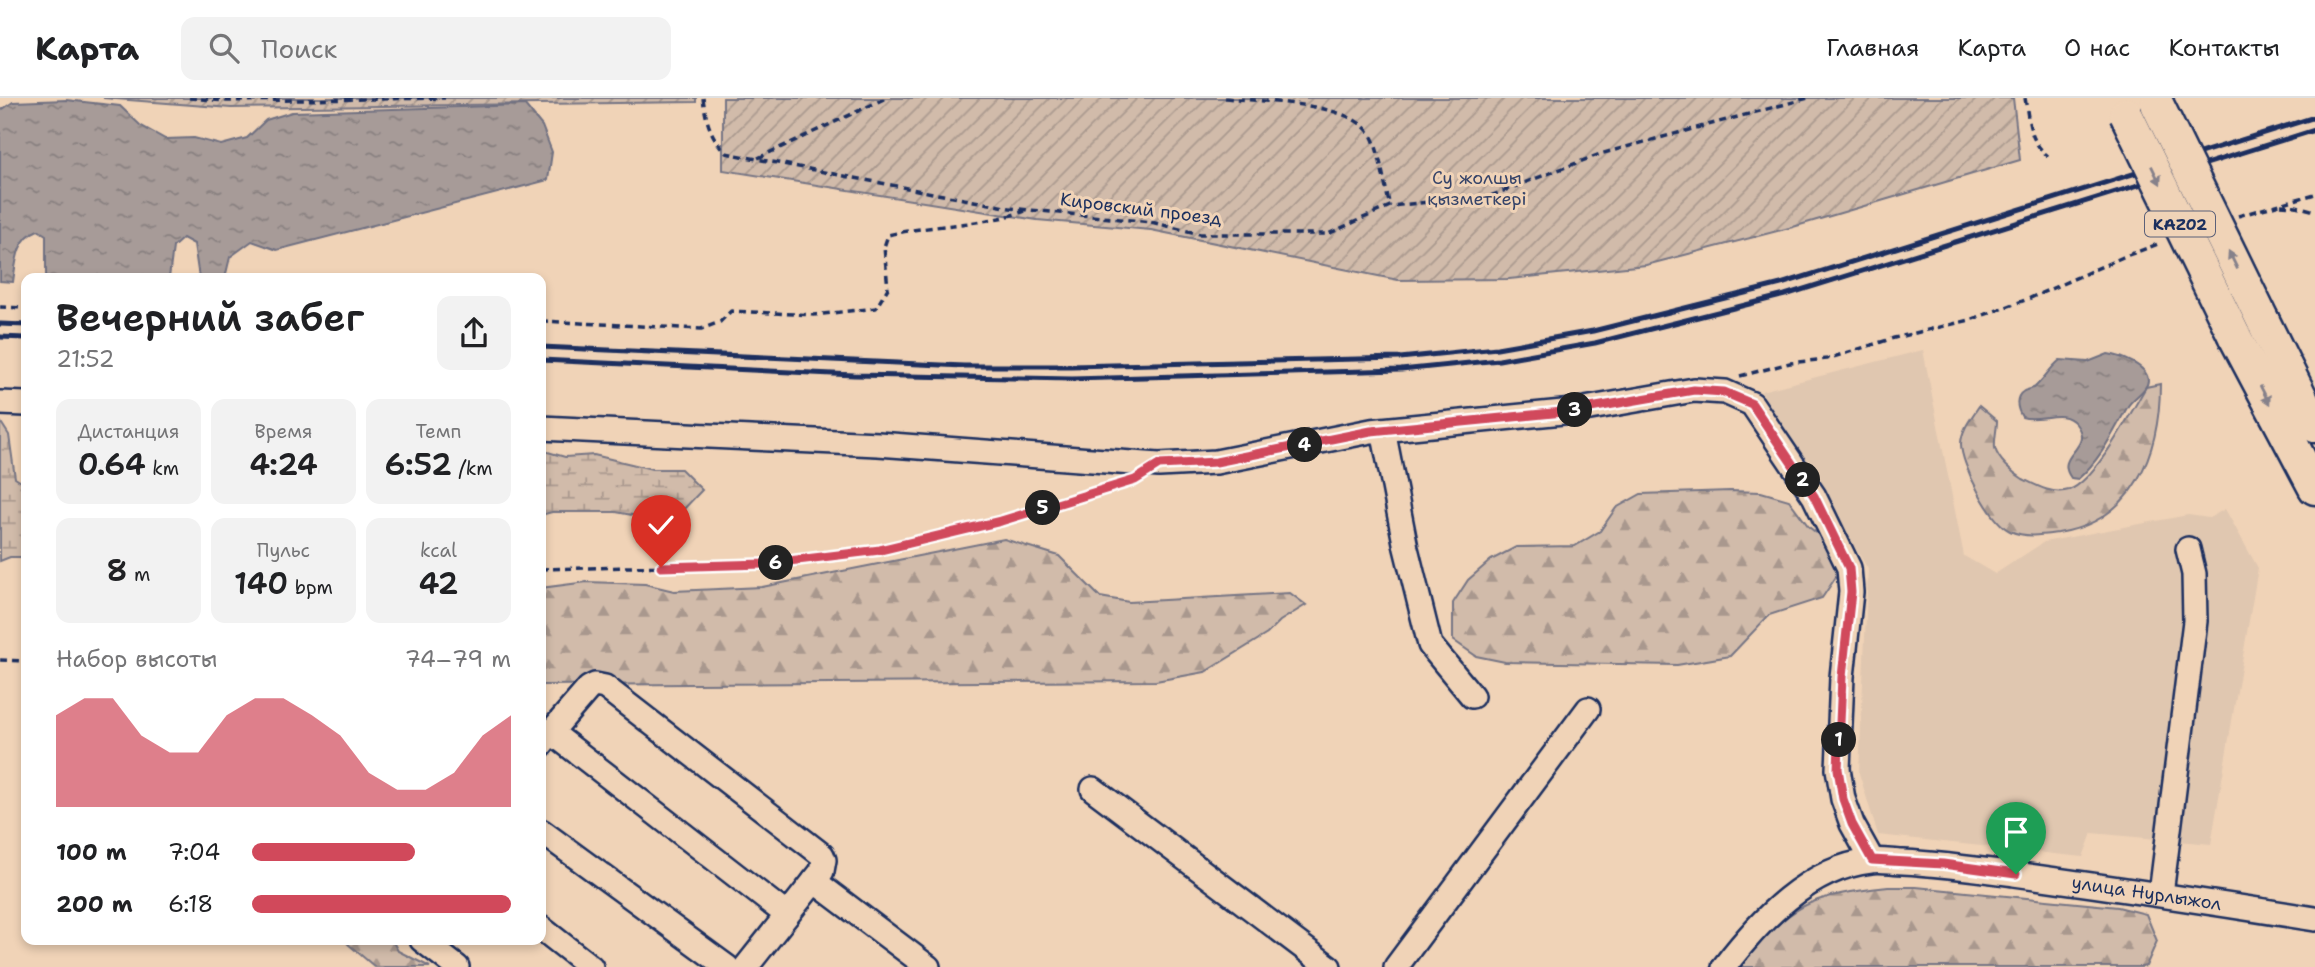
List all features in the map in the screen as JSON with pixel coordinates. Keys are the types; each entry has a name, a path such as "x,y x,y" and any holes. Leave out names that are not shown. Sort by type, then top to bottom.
{"highway":[{"name":"KAZ02","path":"2156,101 2315,426"},
{"name":"KAZ02","path":"2122,106 2234,335 2315,488"}],"street":[{"path":"546,428 878,444 1159,465 1216,462 1383,430 1573,411 1694,390 1724,392 1752,404 1814,496 1849,568 1851,592 1842,677 1838,769 1843,799 1852,824 1872,860"},
{"path":"0,402 21,404"},
{"path":"1383,430 1406,548 1430,645 1472,696"},
{"path":"2161,894 2195,621 2195,584 2188,549"},
{"path":"746,967 814,881 824,866 822,855 605,687 595,685 589,688 546,738 787,915"},
{"path":"1396,967 1588,709"},
{"path":"1093,789 1329,967"},
{"path":"546,835 727,967"},
{"name":"улица Нурлыжол","path":"1724,967 1744,940 1795,893 1820,878 1872,860 1943,864 2161,894 2315,919"},
{"path":"814,881 928,967"},
{"path":"546,932 591,967"},
{"path":"428,945 457,967"}],"path":[{"path":"189,98 226,101 445,98"},
{"name":"Кировский проезд","path":"703,98 707,124 715,141 726,153 1028,209 1151,222 1200,234 1328,234 1390,206 1490,196 1600,154 1808,98"},
{"path":"756,159 886,98"},
{"path":"1225,98 1331,109 1357,121 1372,136 1390,206"},
{"path":"2025,98 2032,137 2038,148 2048,156"},
{"path":"2234,217 2315,194"},
{"path":"2275,205 2296,206 2315,211"},
{"path":"546,321 701,329 720,322 731,311 814,315 876,308 888,288 884,247 888,235 1005,217 1028,209"},
{"path":"1732,379 1790,363 1827,359 1894,338 1970,320 2172,239"},
{"path":"0,307 21,308"},
{"path":"546,569 764,564 880,550 1001,521 1135,480 1159,465"},
{"path":"0,660 21,661"}],"shaded area":[{"path":"1923,350 1964,556 1995,574 2044,542 2188,515 2209,518 2225,509 2258,568 2211,844 2092,833 2083,857 1878,835 1859,773 1868,569 1761,391"}],"green space":[{"path":"103,98 696,98 696,102 231,108"},
{"name":"Су жолшы қызметкері","path":"723,98 2013,98 2020,160 1793,227 1646,265 1509,279 1398,280 1151,230 1037,220 723,170"},
{"path":"2160,384 2155,435 2148,458 2138,480 2124,499 2106,514 2084,526 2058,533 2034,535 2010,531 1994,517 1971,478 1962,453 1961,439 1979,406 1997,421 1995,448 2006,466 2034,484 2051,491 2063,491 2079,484 2101,460 2146,387"},
{"path":"0,421 9,435 15,478 21,482 21,557 0,561"},
{"path":"546,451 565,457 594,455 652,469 681,469 702,490 680,513 648,518 616,512 546,514"},
{"path":"1761,492 1789,500 1809,527 1833,546 1838,574 1822,598 1769,615 1730,656 1677,665 1505,662 1476,656 1453,640 1453,603 1468,580 1491,560 1516,547 1575,546 1600,531 1616,508 1641,494"},
{"path":"1004,539 1059,556 1100,597 1129,602 1290,593 1306,605 1280,621 1267,634 1205,672 1156,681 546,685 546,587 587,582 645,584 674,591 762,587"},
{"path":"1888,887 1916,887 2118,907 2146,914 2157,941 2146,966 2141,967 1737,967 1775,927 1802,907 1832,896"},
{"path":"349,945 395,945 398,951 430,967 375,967"}],"water":[{"path":"66,100 120,106 140,125 165,139 194,138 221,145 247,138 266,120 292,112 525,105 542,126 552,152 548,180 277,250 252,241 230,257 226,273 198,273 194,244 183,238 173,247 170,273 46,273 46,235 38,230 22,244 13,282 0,281 0,111 13,102"},
{"path":"2108,354 2138,366 2146,375 2147,384 2128,406 2094,462 2078,479 2071,478 2067,463 2081,440 2076,424 2071,419 2058,416 2022,417 2018,400 2024,391 2035,387 2060,360 2088,362"}],"railway":[{"path":"546,347 964,366 1400,358 1497,348 1593,331 1781,284 2315,117"},
{"path":"546,360 854,375 1072,379 1401,370 1499,360 1595,343 1785,295 2315,130"},
{"path":"0,324 21,325"},
{"path":"0,337 21,338"}],"route":[{"path":"661,567 764,564 880,550 1001,521 1135,480 1159,465 1216,462 1371,431 1573,411 1694,390 1724,392 1752,404 1814,496 1849,568 1851,592 1842,677 1838,769 1843,799 1852,824 1872,860 1943,864 2016,874"}]}
